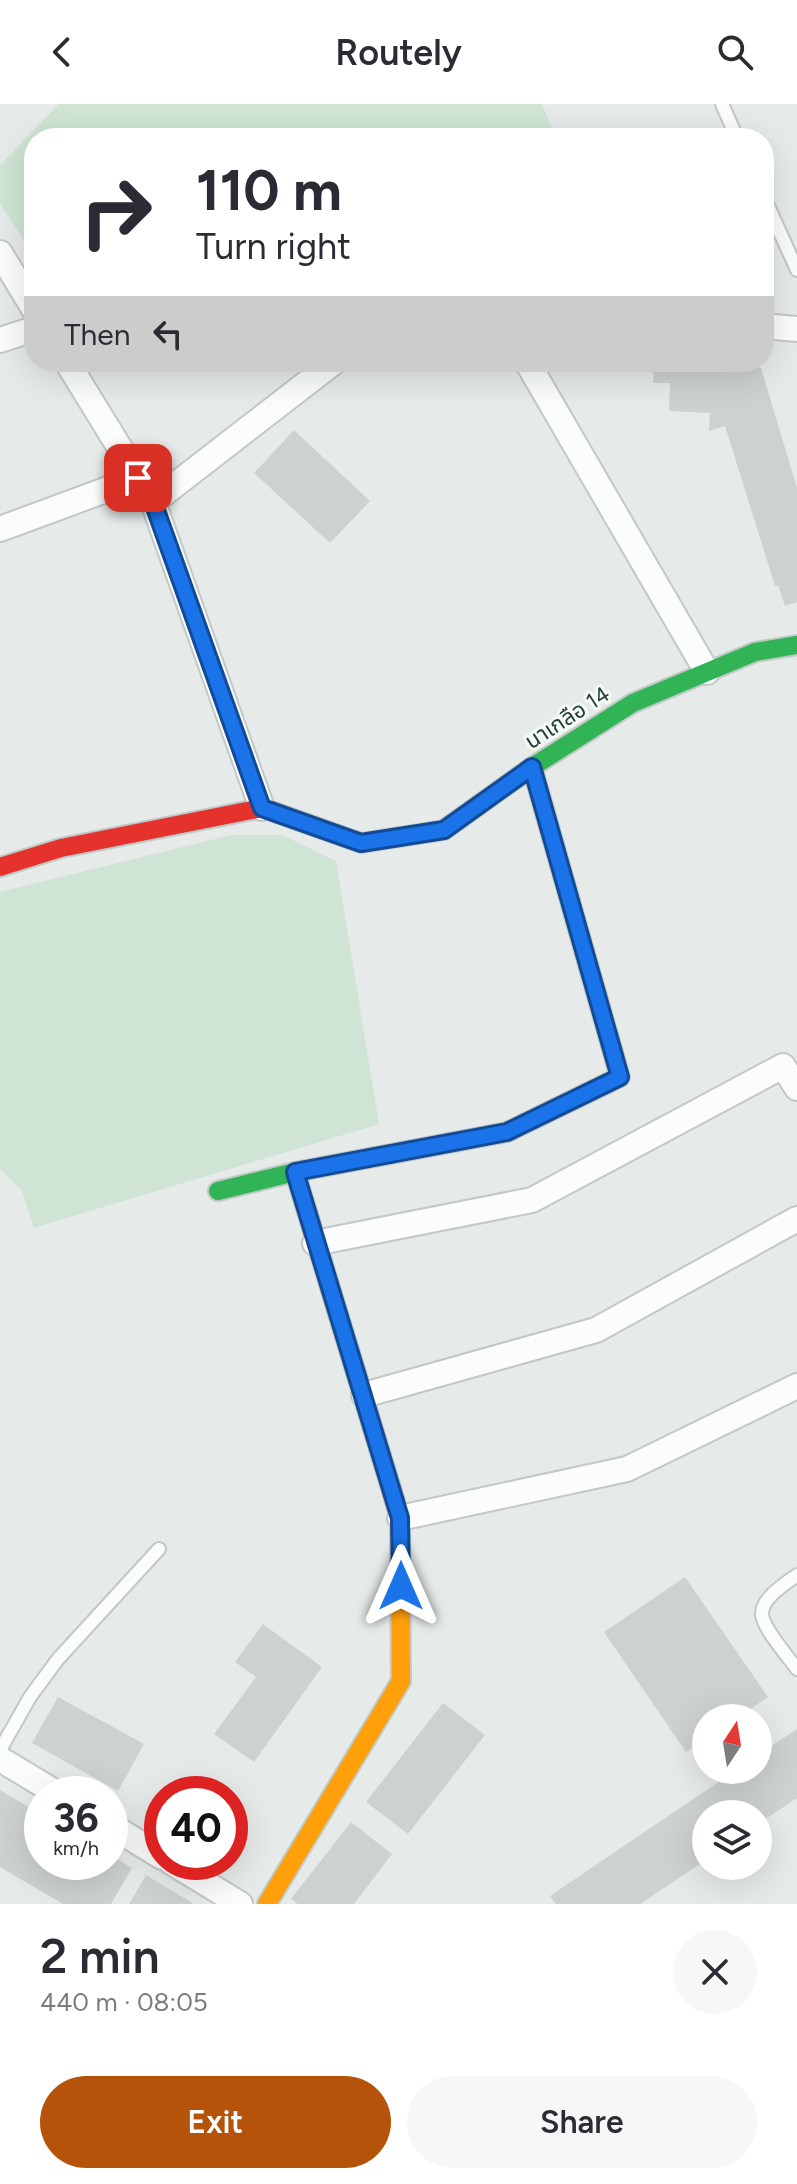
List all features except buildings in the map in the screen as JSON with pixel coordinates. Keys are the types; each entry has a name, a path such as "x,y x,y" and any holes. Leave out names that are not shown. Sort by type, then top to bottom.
{"street":[{"path":"0,253 24,293"},
{"path":"774,327 797,329"},
{"path":"0,340 24,332"},
{"path":"0,867 61,848 262,808 153,502 73,372"},
{"path":"153,502 321,372"},
{"path":"533,372 707,672"},
{"path":"0,529 138,478"},
{"name":"นาเกลือ 14","path":"262,808 361,843 444,830 532,767 633,703 755,652 797,645"},
{"path":"218,1191 295,1172 507,1132 620,1077 532,767"},
{"path":"315,1243 532,1200 783,1066 797,1088"},
{"path":"267,1904 401,1681 400,1518 295,1172"},
{"path":"364,1395 596,1330 797,1219"},
{"path":"400,1518 627,1469 797,1386"},
{"path":"0,1759 28,1776"},
{"path":"201,1880 240,1904"}],"lane":[{"path":"722,104 733,128"},
{"path":"774,219 797,270"},
{"path":"0,1750 30,1697 58,1659 159,1549"},
{"path":"797,1575 779,1589 762,1612 764,1622 797,1669"}],"green space":[{"path":"59,104 542,104 552,128 36,128"},
{"path":"24,140 24,240 0,204 0,165"},
{"path":"231,835 282,835 336,861 379,1124 34,1228 22,1191 0,1169 0,892"}],"traffic: fast":[{"path":"266,809 361,843 444,830 532,767 633,703 755,652 797,645"},
{"path":"218,1191 295,1172 507,1132 620,1077 532,767"},
{"path":"295,1172 380,1452"}],"traffic: slow":[{"path":"267,1904 401,1681 400,1518 380,1452"}],"traffic: jam":[{"path":"0,867 61,848 266,809"}],"route":[{"path":"138,478 153,502 262,808 361,843 444,830 532,767 620,1077 507,1132 295,1172 400,1518 401,1586"}]}
